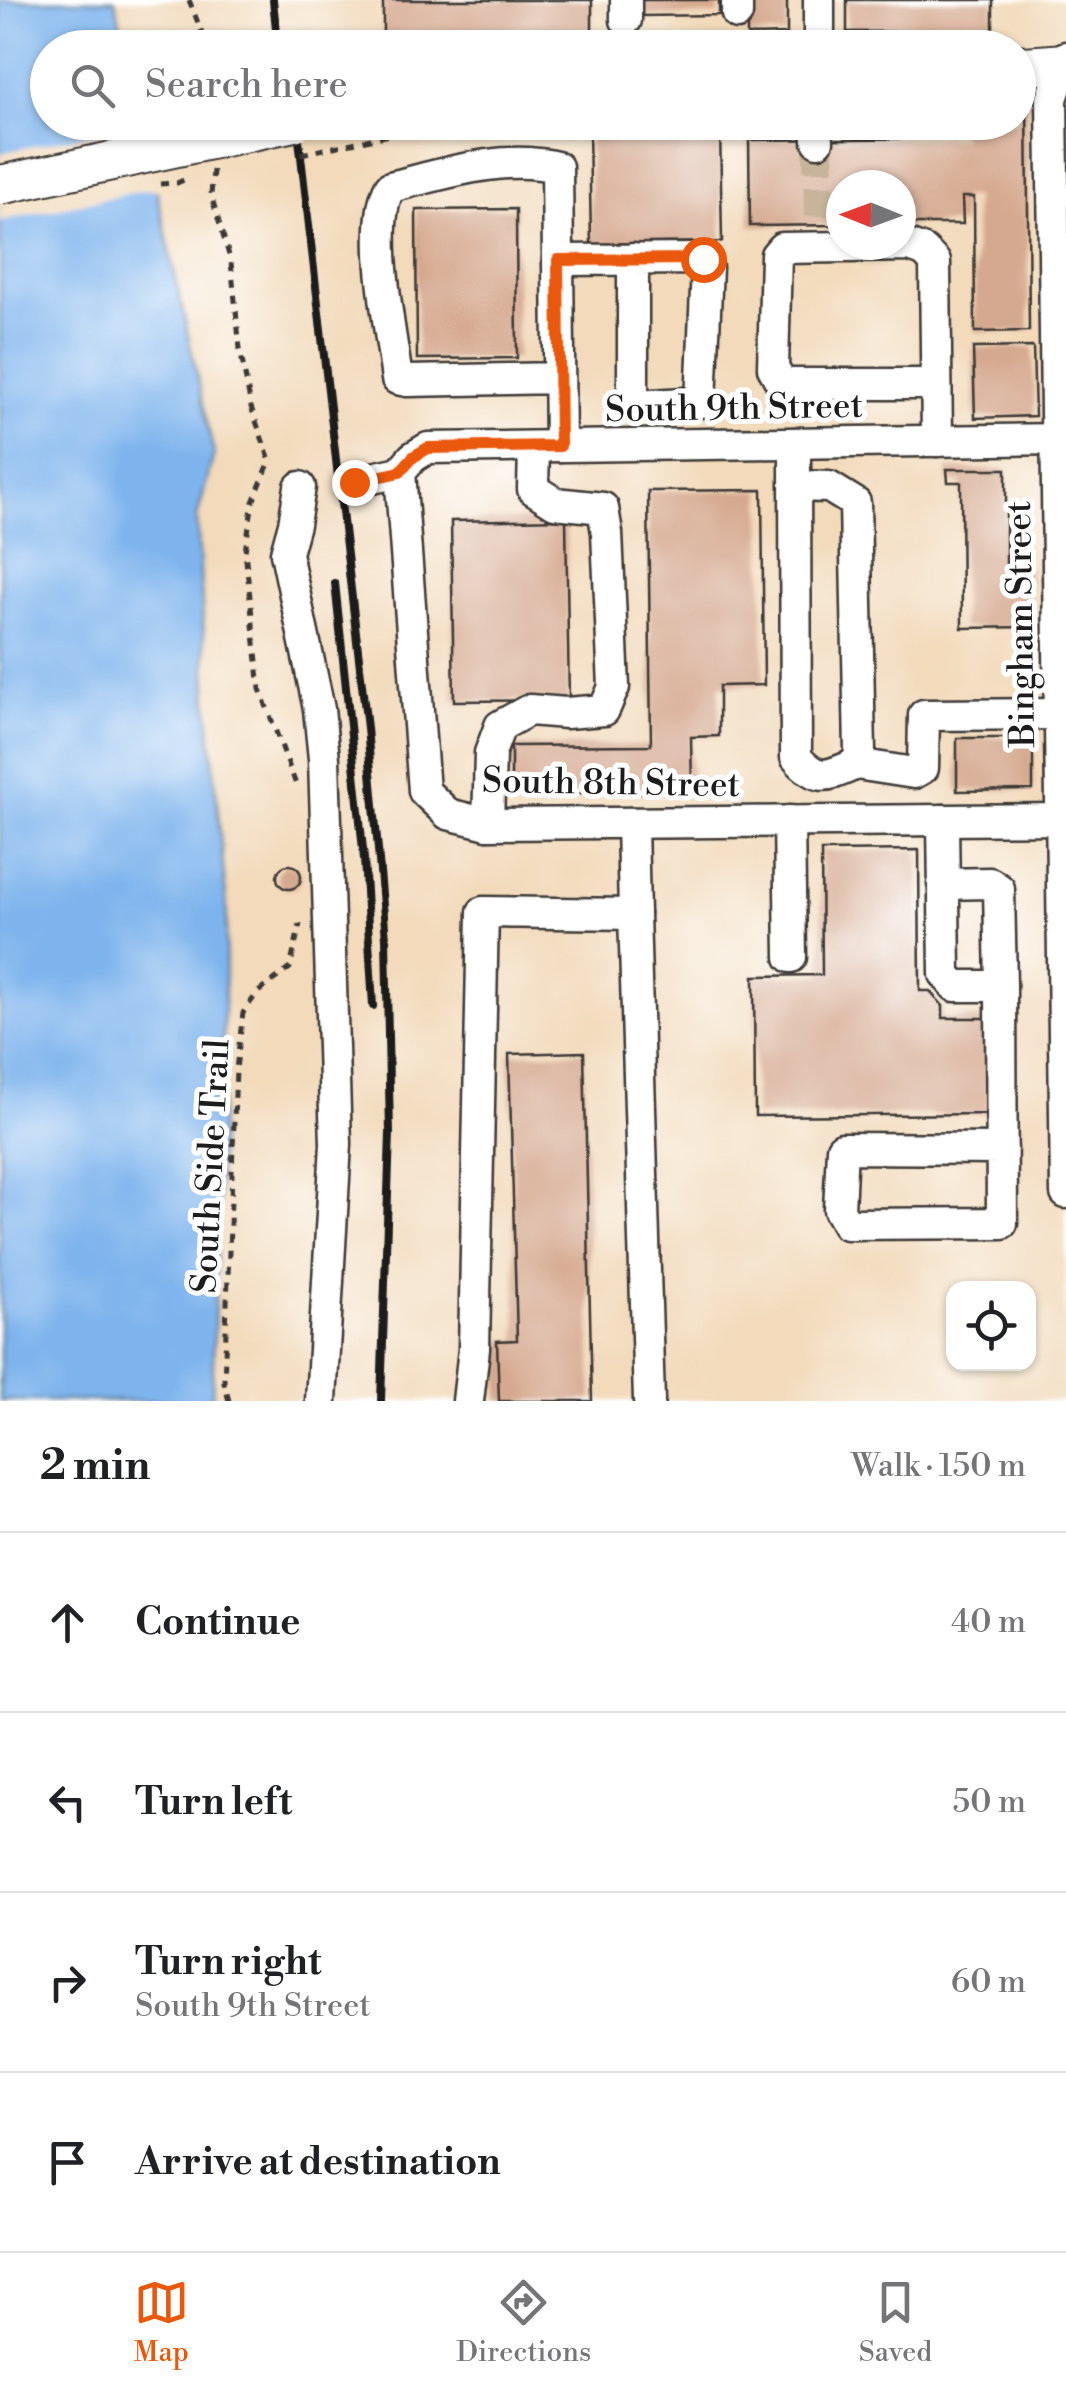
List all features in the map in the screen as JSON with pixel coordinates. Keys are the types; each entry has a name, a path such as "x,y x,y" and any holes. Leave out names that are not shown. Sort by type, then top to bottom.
{"main road":[{"path":"1036,65 1065,61"},
{"path":"0,184 209,140"}],"street":[{"path":"819,0 819,30"},
{"name":"Bingham Street","path":"1065,61 1052,99 1061,439 1058,714 1064,819 1066,1193"},
{"path":"488,824 490,753 500,726 529,710 604,710 614,687 603,508 555,503 532,489 547,446 559,378 556,166 536,162 486,164 390,186 379,240 397,378 559,378"},
{"path":"936,384 782,384 773,368 776,256 782,248 819,236 910,246 924,251 935,262 937,442"},
{"path":"558,260 703,259 707,267 701,402 636,406 633,401 633,260"},
{"name":"South 9th Street","path":"354,482 400,472 428,448 1061,439"},
{"path":"795,443 796,757 808,771 829,776 856,764 914,773 923,768 924,714 1058,714"},
{"name":"South 8th Street","path":"400,472 424,791 448,814 488,824 1064,819"},
{"path":"795,486 829,487 854,503 860,754 856,764"},
{"path":"300,487 286,553 319,709 324,759 336,1125 321,1401"},
{"path":"942,820 945,974 955,986 1001,986"},
{"path":"788,822 790,957"},
{"path":"632,823 649,1401"},
{"path":"944,884 990,883 999,890 1001,986 1002,1149 1002,1223 846,1224 839,1210 842,1148 1002,1149"},
{"path":"468,1401 474,1349 483,912 634,914"}],"path":[{"path":"188,0 200,30"},
{"path":"592,30 620,21"},
{"path":"211,195 230,262 251,407 270,461 253,502 245,551 260,689 304,806"},
{"name":"South Side Trail","path":"230,1401 224,1382 236,1069 244,1014 258,992 290,968 302,916"}],"water":[{"path":"0,0 115,0 122,30 30,30 30,140 146,140 214,454 197,518 208,703 227,908 212,1401 0,1401"}],"pier":[{"path":"62,140 151,140 162,191 150,189 0,221 0,153"}],"building":[{"path":"383,0 592,0 592,30 383,30"},
{"path":"641,0 719,0 719,15 641,16"},
{"path":"747,0 787,0 787,30 747,30"},
{"path":"847,0 993,0 993,30 847,30"},
{"path":"589,140 720,140 722,242 591,244"},
{"path":"749,140 1027,140 1029,331 975,332 974,197 962,197 963,224 916,224 916,170 826,170 826,225 750,226"},
{"path":"516,209 517,358 417,359 416,210"},
{"path":"1033,347 1035,416 975,418 973,348"},
{"path":"947,469 1006,469 1006,565 1030,565 1030,627 962,628 961,482 948,482"},
{"path":"762,490 764,685 719,686 719,736 691,737 692,792 511,794 511,746 651,745 648,491"},
{"path":"566,519 569,700 454,701 451,521"},
{"path":"957,738 1033,738 1033,790 957,791"},
{"path":"919,850 920,991 930,991 943,1006 943,1018 990,1018 991,1114 755,1116 754,976 822,975 821,851"},
{"path":"289,865 298,868 298,886 289,889 280,886 277,877 280,868"},
{"path":"584,1052 592,1401 499,1401 497,1341 517,1340 509,1054"}],"tunnel":[{"path":"818,141 819,225"}],"railway":[{"path":"273,0 276,30"},
{"path":"299,140 367,728 386,938 390,1133 381,1401"},
{"path":"335,583 364,859 373,1006"}],"route":[{"path":"354,482 400,472 428,448 560,446 558,260 703,259"}]}
